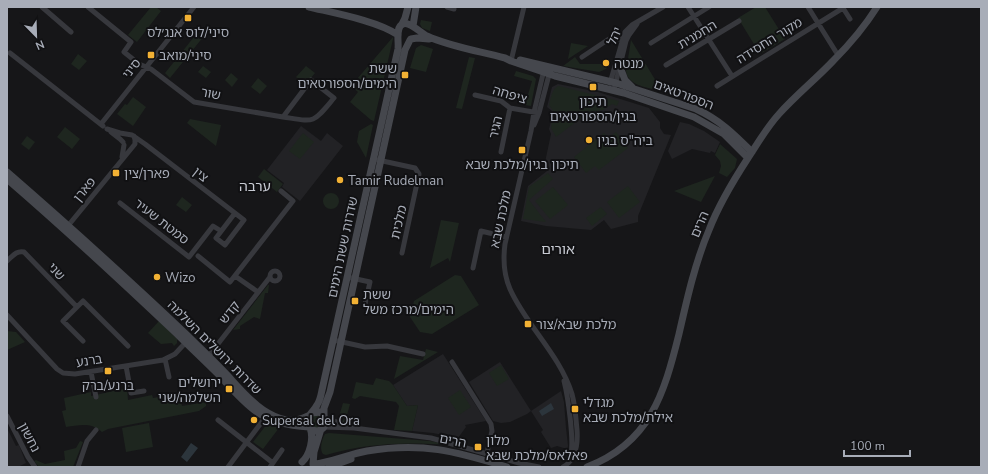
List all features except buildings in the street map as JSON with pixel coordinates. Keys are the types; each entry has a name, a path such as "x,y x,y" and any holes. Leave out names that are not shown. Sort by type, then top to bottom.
{"main road":[{"path":"309,7 372,23 395,26 408,23 413,27"},
{"path":"399,36 398,30 405,18 408,7"},
{"path":"372,23 392,31 403,40 410,39 415,33 413,27 416,7"},
{"name":"הרים","path":"587,467 611,454 628,442 657,405 670,368 704,240 725,195 759,140 779,113 843,51 877,7"},
{"name":"הספורטאים","path":"413,27 437,40"},
{"name":"שדרות ששת הימים","path":"310,414 318,405 337,341 377,160 398,49 399,36"},
{"name":"הספורטאים","path":"410,39 420,38 437,40 547,70 612,86 634,89 689,107 709,115 724,125 739,139 750,155"},
{"name":"שדרות ששת הימים","path":"377,160 405,50 410,39"},
{"path":"620,67 625,80 634,89"},
{"name":"הספורטאים","path":"612,86 701,120 719,130 750,155"},
{"path":"739,139 749,142 759,140"},
{"name":"שדרות ירושלים השלמה","path":"7,172 267,415 284,424 309,427"},
{"name":"שדרות ירושלים השלמה","path":"7,179 67,228"},
{"name":"שדרות ששת הימים","path":"325,417 324,408 330,392 337,341"},
{"path":"299,465 307,456 312,439 312,433 307,421 310,414 318,412 325,417 326,423 315,449 314,465"},
{"name":"שדרות ירושלים השלמה","path":"267,415 293,421 299,420 310,414"},
{"path":"309,427 315,431 323,428"},
{"name":"הרים","path":"314,465 360,452 412,447 440,449 467,455 507,467"},
{"name":"הרים","path":"329,467 350,459 392,448"},
{"path":"315,449 321,458 332,460"},
{"path":"299,465 308,461 314,465"}],"street":[{"path":"42,7 71,32"},
{"name":"שור","path":"88,7 131,42 124,52 139,64 151,69 195,102 283,117 314,120 334,98 312,80 283,117"},
{"name":"סיני","path":"100,124 194,7"},
{"path":"447,7 454,9"},
{"path":"509,59 524,7"},
{"name":"יהל","path":"612,86 625,39 641,21 662,7"},
{"path":"688,7 732,76"},
{"path":"651,43 709,7"},
{"path":"808,7 836,52"},
{"name":"מקור החסידה","path":"717,86 842,8 850,19"},
{"name":"החמנית","path":"666,66 738,21"},
{"path":"582,57 609,39 625,39"},
{"name":"יהל","path":"612,86 620,67 625,39"},
{"name":"צין","path":"10,53 120,139 123,143"},
{"name":"מלכת שבא","path":"547,70 506,237 504,259 510,288 560,369 567,394 572,442 571,454 565,466"},
{"name":"ציפחה","path":"474,95 501,101 510,108 536,112"},
{"name":"הגיר","path":"501,152 510,108"},
{"name":"צין","path":"107,129 131,135 145,144 244,220 225,245 216,238 221,231"},
{"path":"134,145 136,140 131,135 124,137 123,143 128,147 145,144"},
{"name":"פארן","path":"120,161 124,153 123,143"},
{"name":"פארן","path":"67,228 134,145"},
{"name":"מלכית","path":"377,160 415,168 419,174 402,253"},
{"path":"198,256 230,282 293,201 281,191"},
{"name":"סמטת שעיר","path":"120,203 189,257 213,226 221,231"},
{"path":"221,231 235,213"},
{"path":"472,268 481,231 506,237"},
{"name":"שני","path":"7,261 16,253 21,252 27,255 77,307"},
{"path":"235,276 258,292"},
{"name":"קדש","path":"207,358 270,277"},
{"path":"351,278 370,282 365,304"},
{"path":"83,341 63,321 83,300 128,346"},
{"name":"ברנע","path":"8,318 61,372 72,374 165,360 175,354 188,340"},
{"path":"337,341 365,347 391,347 423,354"},
{"path":"165,360 169,377"},
{"path":"452,362 490,422 492,431 487,453"},
{"path":"126,366 131,393 144,391"},
{"path":"91,372 96,397"},
{"path":"228,467 267,415"},
{"name":"נחשון","path":"7,416 28,457 35,467"},
{"path":"325,417 354,428"},
{"path":"218,420 247,442 271,465 282,450"},
{"path":"323,428 354,428 434,438 519,463 539,467"},
{"path":"78,467 87,441 96,430"}],"shaded area":[{"path":"151,7 156,7 161,11 137,42 128,35"},
{"path":"756,7 765,7 785,39 760,54 738,18"},
{"path":"421,20 432,22 430,31 422,28 420,24"},
{"path":"198,32 204,36 170,78 165,73"},
{"path":"393,37 374,121 350,102 358,92 351,86"},
{"path":"631,40 662,91 640,86 628,76 626,71"},
{"path":"571,43 588,46 568,59"},
{"path":"421,45 433,49 426,72 410,68 416,48"},
{"path":"78,54 87,61 79,70 71,64"},
{"path":"469,57 475,58 462,109 456,108"},
{"path":"575,57 580,64 605,64 611,61 606,69 599,72 563,66"},
{"path":"203,66 211,72 206,78 198,72"},
{"path":"306,66 315,73 305,85 296,77"},
{"path":"516,71 533,76 536,79 531,106 525,105 532,81 514,76"},
{"path":"231,73 238,79 232,87 225,80"},
{"path":"258,78 267,86 260,94 251,87"},
{"path":"558,84 598,92 649,108 660,122 660,128 664,134 671,135 638,216 638,222 611,229 604,220 591,230 546,226 521,221 528,186 547,171 544,167 551,134 549,129 553,114 547,107 552,87"},
{"path":"558,86 619,101 617,106 612,104 603,110 589,112 556,137 551,128 554,112 549,105 553,91"},
{"path":"133,97 146,107 133,126 117,114"},
{"path":"190,119 221,125 216,146 187,123"},
{"path":"680,122 689,124 704,131 720,142 715,153 711,151 710,153 692,149 672,159 668,151"},
{"path":"371,124 373,125 366,158 357,142 359,131"},
{"path":"301,126 321,141 327,133 343,146 300,201 282,187 284,183 267,170"},
{"path":"65,127 80,139 72,149 57,137"},
{"path":"616,132 628,148 599,170 595,166 586,173 574,157 604,133 609,138"},
{"path":"303,133 314,142 300,159 289,151"},
{"path":"27,136 35,142 29,150 21,144"},
{"path":"720,144 737,159 735,168 727,177 719,173 721,166 720,161 715,155"},
{"path":"264,169 283,184 277,192 258,177"},
{"path":"548,173 553,179 529,200 546,222 523,219 529,187"},
{"path":"715,176 701,202 674,191"},
{"path":"628,186 640,202 619,218 607,202"},
{"path":"553,187 568,205 550,219 535,201"},
{"path":"331,193 337,195 339,201 337,207 331,209 325,207 323,201 325,195"},
{"path":"182,197 192,205 186,212 176,205"},
{"path":"601,207 607,214 592,226 586,218"},
{"path":"441,220 459,223 450,262 448,258 430,268"},
{"path":"455,275 461,276 479,305 432,334 420,332 410,317 414,301"},
{"path":"268,285 268,293 265,293 260,319 254,317 240,326 240,329 233,330"},
{"path":"159,321 177,339 177,343 174,346 172,343 161,344 148,333"},
{"path":"7,331 16,332 25,342 7,350"},
{"path":"426,349 438,352 394,379 400,356 423,360"},
{"path":"443,354 486,421 465,425 466,427 458,438 412,431 418,405 407,406 393,385"},
{"path":"500,362 531,411 510,422 501,423 493,421 469,382"},
{"path":"501,365 509,379 497,386 489,373"},
{"path":"376,378 389,381 407,406 418,405 412,431 394,430 399,406 396,402 360,396 355,399 352,398 356,382 373,385"},
{"path":"127,388 128,400 152,395 153,398 179,394 182,406 206,402 206,406 199,411 108,429 102,432 90,425 66,427 62,411 66,410 64,398 91,392 91,396"},
{"path":"460,390 471,407 459,415 448,398"},
{"path":"561,391 564,402 567,449 557,446 551,448 541,432 543,430 531,411"},
{"path":"343,403 350,404 347,415 354,425 341,422 344,419 340,413"},
{"path":"551,403 554,409 542,416 539,411"},
{"path":"320,414 324,424 317,430 309,425 311,416"},
{"path":"149,423 153,447 126,452 122,428"},
{"path":"267,424 279,428 263,449 253,442"},
{"path":"7,428 16,446 19,445 26,463 18,467 7,467"},
{"path":"329,433 430,441 450,445 387,444 357,448 326,455 322,452 321,444 325,434"},
{"path":"80,441 83,442 73,467 39,467 34,461 36,460 45,464 65,460 64,451 76,448"},
{"path":"191,443 198,448 187,462 181,457"}],"place":[{"name":"סיני/לוס אנג׳לס","path":"188,18"},
{"name":"סיני/מואב","path":"151,55"},
{"name":"מנטה","path":"606,63"},
{"name":"ששת הימים/הספורטאים","path":"405,75"},
{"name":"תיכון בגין/הספורטאים","path":"593,87"},
{"name":"ביה\"ס בגין","path":"589,140"},
{"name":"תיכון בגין/מלכת שבא","path":"522,150"},
{"name":"פארן/צין","path":"116,173"},
{"name":"Tamir Rudelman","path":"340,180"},
{"name":"Wizo","path":"157,277"},
{"name":"ששת הימים/מרכז משל","path":"355,301"},
{"name":"מלכת שבא/צור","path":"528,324"},
{"name":"ברנע/ברק","path":"108,371"},
{"name":"ירושלים השלמה/שני","path":"229,389"},
{"name":"מגדלי אילת/מלכת שבא","path":"575,409"},
{"name":"Supersal del Ora","path":"254,420"},
{"name":"מלון פאלאס/מלכת שבא","path":"478,447"}],"district":[{"name":"ערבה","path":"255,186"},
{"name":"אורים","path":"558,249"}]}
